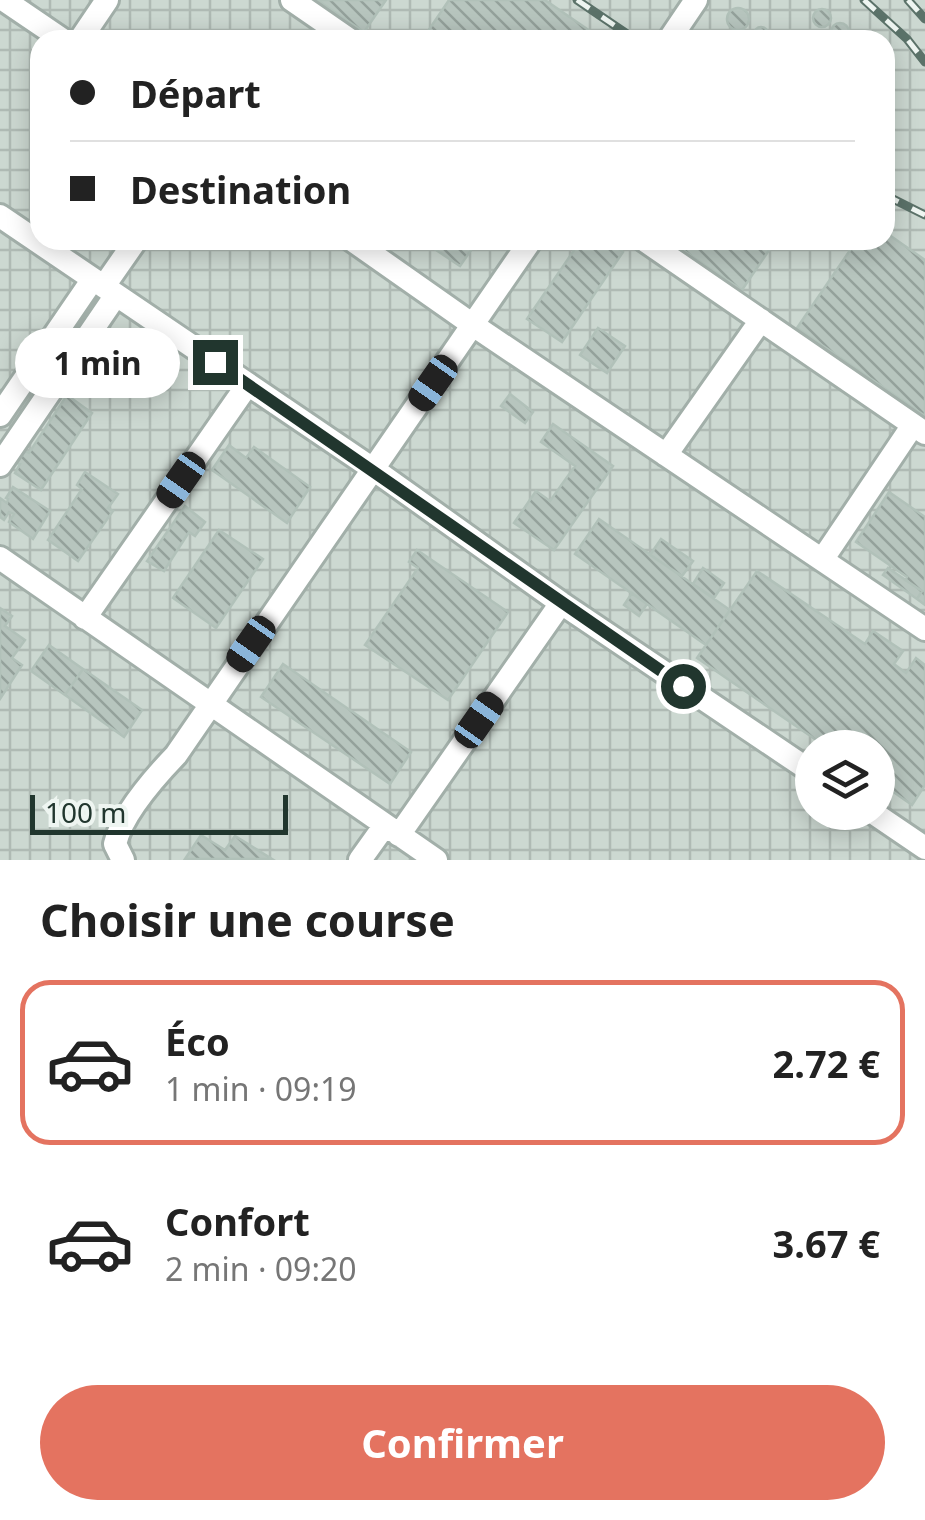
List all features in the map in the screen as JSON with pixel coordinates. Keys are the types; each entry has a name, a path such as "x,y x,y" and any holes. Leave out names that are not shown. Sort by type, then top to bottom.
{"street":[{"path":"4,0 48,30"},
{"path":"87,30 107,0"},
{"path":"292,0 336,30"},
{"path":"676,30 696,0"},
{"path":"0,216 30,236"},
{"path":"51,250 560,603 795,761"},
{"path":"0,465 129,250"},
{"path":"366,250 925,629"},
{"path":"122,860 114,844 118,829 176,755 524,250"},
{"path":"659,250 919,429 822,560"},
{"path":"0,415 105,286"},
{"path":"666,454 761,320"},
{"path":"85,618 248,384"},
{"path":"0,558 410,846"},
{"path":"360,860 410,846 560,603"},
{"path":"895,828 925,848"}],"shaded area":[{"path":"0,0 925,0 925,860 0,860"}],"building":[{"path":"317,0 386,0 365,30"},
{"path":"449,0 545,0 588,30 429,30"},
{"path":"738,8 746,11 746,27 738,30 730,27 727,19 730,11"},
{"path":"822,9 829,11 829,25 822,27 815,25 813,18 815,11"},
{"path":"833,25 847,25 848,30 832,30"},
{"path":"895,239 925,260 925,416 797,328 850,250 895,250"},
{"path":"436,250 471,250 460,266"},
{"path":"574,250 623,252 562,342 527,319"},
{"path":"683,250 769,250 742,290"},
{"path":"598,328 625,346 607,373 580,355"},
{"path":"510,394 533,412 525,423 501,406"},
{"path":"67,395 92,413 41,490 15,473 20,464 17,463 25,451 29,453"},
{"path":"553,424 613,466 554,550 514,523 536,491 550,501 575,466 541,442"},
{"path":"229,445 246,458 254,447 310,487 287,523 212,470"},
{"path":"85,472 118,494 108,508 113,511 78,561 48,540 82,489 77,485"},
{"path":"13,487 50,511 33,539 9,522 14,514 9,512 4,520 0,517 0,498 7,503"},
{"path":"889,492 925,517 925,605 917,599 922,591 905,580 907,577 856,542"},
{"path":"185,506 205,522 195,536 189,532 164,571 147,561"},
{"path":"599,519 730,610 706,645 575,554"},
{"path":"219,530 263,559 216,628 173,598"},
{"path":"661,539 693,561 682,576 650,555"},
{"path":"417,550 508,612 448,700 365,645 418,568 409,562"},
{"path":"703,568 724,583 714,598 693,584"},
{"path":"888,568 922,591 917,599 883,575"},
{"path":"757,571 865,644 873,631 903,651 894,664 906,673 916,658 925,665 925,785 912,805 895,793 895,730 802,730 697,658"},
{"path":"632,593 647,604 639,616 624,605"},
{"path":"0,608 12,616 5,626 25,640 12,658 22,665 0,699"},
{"path":"49,645 83,669 65,695 31,671"},
{"path":"283,664 411,752 390,784 261,697"},
{"path":"83,669 142,710 124,737 65,695"},
{"path":"201,835 225,850 235,836 272,859 185,859"}],"railway":[{"path":"577,0 621,30"},
{"path":"864,0 907,39 925,62"},
{"path":"908,0 925,19"},
{"path":"895,200 925,215"}],"route":[{"path":"215,362 683,686"}]}
